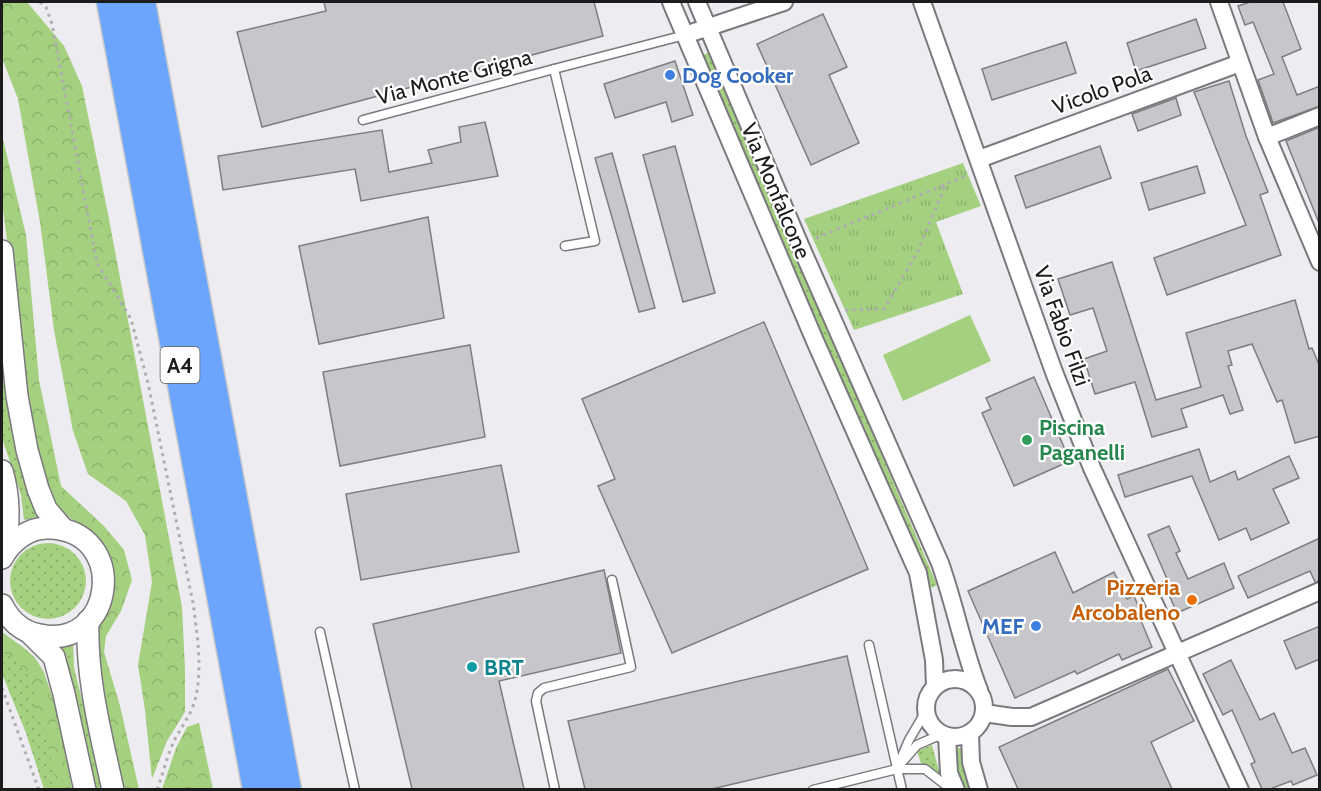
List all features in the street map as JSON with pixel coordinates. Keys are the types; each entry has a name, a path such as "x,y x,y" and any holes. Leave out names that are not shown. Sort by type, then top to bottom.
{"highway":[{"name":"A4","path":"112,2 258,789"},
{"name":"A4","path":"140,2 286,789"}],"street":[{"name":"Via Monfalcone","path":"671,2 815,341 918,573 934,660 936,686"},
{"name":"Via Monfalcone","path":"698,2 800,245 940,563 970,668 979,690"},
{"path":"685,35 784,2"},
{"name":"Via Fabio Filzi","path":"922,2 1054,372 1092,468 1240,789"},
{"path":"1218,2 1267,137 1320,262"},
{"name":"Vicolo Pola","path":"981,166 1240,63"},
{"path":"1267,137 1320,116"},
{"path":"2,251 17,396 27,450 46,509 63,529"},
{"path":"2,471 7,487 9,511 3,555"},
{"path":"3,555 16,539 31,531 47,527 63,529 78,535 91,546 100,560 105,576 104,592 99,608 88,621 62,636 46,637 31,633 17,626 3,611"},
{"path":"984,713 1031,717 1320,591"},
{"path":"88,621 87,649 94,699 113,789"},
{"path":"31,633 54,657 85,789"},
{"path":"959,678 971,683 979,690 984,700 984,713 978,727 970,733 957,737 944,735 929,721 926,711 929,694 936,686 948,679 959,678"},
{"path":"970,733 971,762 979,789"},
{"path":"944,735 949,773 954,789"}],"lane":[{"path":"565,246 595,242 554,69 685,35"},
{"name":"Via Monte Grigna","path":"363,120 554,69"},
{"path":"555,789 536,701 538,693 544,688 631,667 612,580"},
{"path":"321,632 355,789"},
{"path":"869,645 902,789"},
{"path":"897,769 909,740 926,711"},
{"path":"897,769 917,746 944,735"},
{"path":"813,789 897,769 924,769 954,789"}],"path":[{"path":"40,2 46,7 52,24 96,263 131,319 148,383 193,603 197,637 195,699 174,741 157,789"},
{"path":"800,245 969,175 981,166"},
{"path":"831,316 845,310 884,309 916,253 946,184"},
{"path":"2,688 39,789"}],"green space":[{"path":"2,2 27,2 64,46 82,86 108,214 182,607 185,712 167,741 152,779 138,665 152,582 145,535 126,501 88,474 73,431 54,330 40,222 18,99 2,58"},
{"path":"710,52 937,585 931,588 703,55"},
{"path":"2,135 26,235 39,380 61,486 104,526 124,550 132,580 121,611 106,636 104,652 120,706 139,789 122,789 94,664 102,545 90,530 70,518 58,507 49,493 30,424 2,201"},
{"path":"963,163 981,206 936,222 963,294 854,330 804,219"},
{"path":"970,315 991,361 903,401 883,355"},
{"path":"2,356 6,393 20,466 34,505 43,516 24,520 21,495 2,438"},
{"path":"48,543 63,546 75,554 83,566 86,581 83,596 75,608 63,616 48,619 33,616 21,608 13,596 10,581 13,566 21,554 33,546"},
{"path":"2,632 34,657 48,683 59,720 72,789 44,789 26,733 2,674"},
{"path":"2,632 34,657 44,672 72,789 57,789 43,721 34,711 32,683 24,669 2,652"},
{"path":"73,640 74,668 102,789 95,789 54,645"},
{"path":"199,723 213,789 162,789 176,748 187,727"},
{"path":"932,745 940,775 921,763 917,751"},
{"path":"956,748 962,748 961,761 972,789 966,789 955,765"}],"building":[{"path":"324,2 594,2 603,36 262,127 237,32 326,11"},
{"path":"1250,2 1283,2 1301,49 1282,57 1297,95 1320,86 1320,106 1273,123 1258,80 1274,74 1253,22 1245,25 1238,6"},
{"path":"823,14 847,67 829,75 859,143 811,165 757,44"},
{"path":"1196,19 1206,48 1136,71 1127,43"},
{"path":"1066,42 1076,73 992,100 982,69"},
{"path":"675,61 693,115 672,122 666,102 615,118 604,84"},
{"path":"1229,81 1246,136 1268,192 1260,195 1281,255 1167,295 1154,258 1246,225 1194,92"},
{"path":"1176,98 1181,115 1138,131 1132,114"},
{"path":"485,122 498,176 361,201 355,169 223,190 218,156 382,130 389,172 432,163 428,150 461,142 459,127"},
{"path":"1320,127 1320,223 1319,223 1286,141"},
{"path":"675,146 715,293 683,302 643,155"},
{"path":"1100,146 1111,178 1026,208 1015,176"},
{"path":"612,153 655,308 639,312 595,158"},
{"path":"1197,166 1205,193 1149,210 1141,183"},
{"path":"428,217 444,318 319,344 299,246"},
{"path":"1112,262 1156,400 1201,387 1186,333 1295,300 1309,349 1312,348 1320,367 1320,436 1295,443 1282,400 1277,402 1252,344 1228,351 1232,365 1228,366 1243,410 1230,414 1223,395 1181,409 1187,427 1152,437 1135,382 1095,394 1084,359 1107,351 1093,308 1070,315 1058,279"},
{"path":"764,322 868,569 672,653 598,486 615,479 582,399"},
{"path":"470,345 485,437 340,466 323,372"},
{"name":"Piscina Paganelli","path":"1034,377 1070,461 1014,486 982,413 991,409 986,398"},
{"path":"1199,449 1210,482 1235,471 1238,480 1289,456 1299,478 1273,489 1289,523 1251,540 1246,528 1219,540 1192,476 1125,497 1118,475"},
{"path":"501,465 519,552 361,580 346,494"},
{"path":"1169,526 1180,551 1176,553 1188,579 1224,563 1234,588 1177,613 1163,581 1167,579 1148,535"},
{"path":"1320,538 1320,581 1315,582 1310,571 1248,598 1238,576"},
{"name":"MEF","path":"1055,552 1073,593 1114,572 1127,599 1134,596 1142,615 1139,616 1152,647 1122,660 1119,654 1077,674 1075,671 1015,698 968,591"},
{"name":"BRT","path":"604,570 621,653 499,681 524,789 412,789 373,624"},
{"path":"1320,626 1320,659 1296,669 1284,641"},
{"path":"847,656 869,752 712,789 585,789 568,721"},
{"path":"1231,660 1260,720 1274,713 1292,753 1305,748 1317,775 1293,785 1291,781 1270,789 1262,789 1251,764 1255,762 1232,710 1223,715 1203,674"},
{"path":"1168,669 1194,721 1151,742 1172,789 1018,789 999,747"}],"place":[{"name":"Dog Cooker","path":"670,75"},
{"name":"Piscina Paganelli","path":"1027,440"},
{"name":"Pizzeria Arcobaleno","path":"1192,600"},
{"name":"MEF","path":"1036,626"},
{"name":"BRT","path":"472,667"}]}
